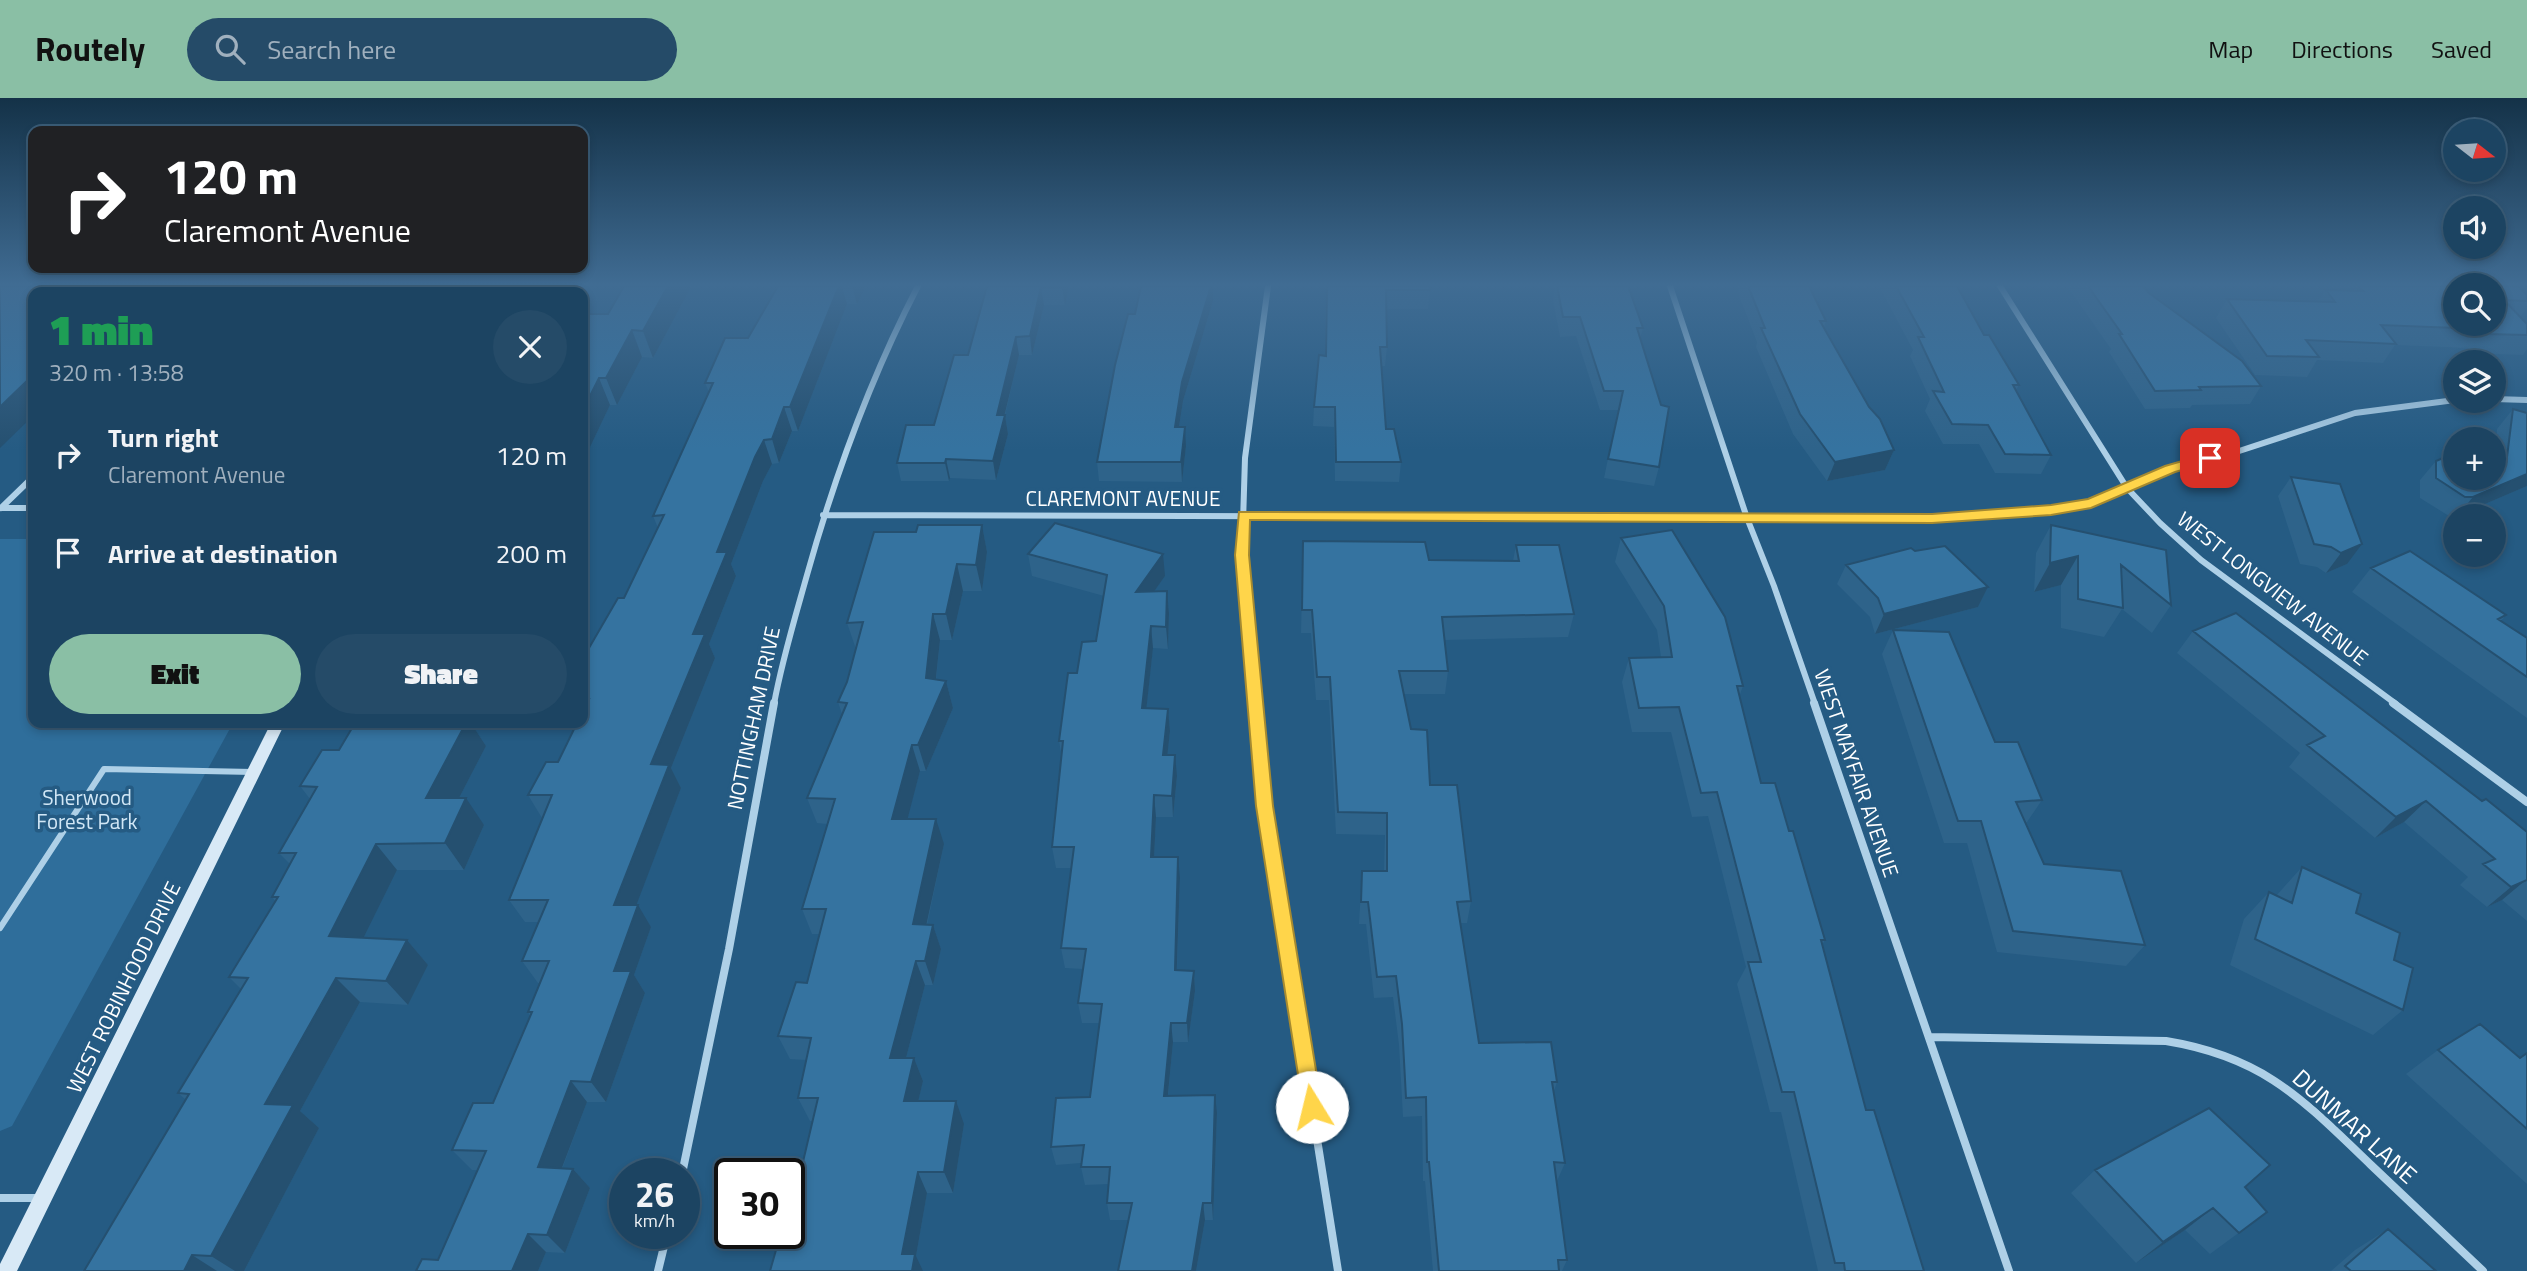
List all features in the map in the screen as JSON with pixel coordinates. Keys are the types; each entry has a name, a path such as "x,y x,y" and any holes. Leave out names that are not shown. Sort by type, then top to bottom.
{"street":[{"name":"NOTTINGHAM DRIVE","path":"685,1158 729,949 780,669 823,515 891,341"},
{"path":"1259,341 1245,458 1242,555 1264,806 1338,1271"},
{"name":"WEST MAYFAIR AVENUE","path":"1688,341 1747,518 1778,599 2009,1271"},
{"name":"WEST LONGVIEW AVENUE","path":"2034,341 2127,488 2160,523 2201,560 2527,802"},
{"path":"2506,399 2527,400"},
{"name":"CLAREMONT AVENUE","path":"823,515 1932,518 2038,511 2091,503 2189,462 2230,454 2355,413 2443,402"},
{"path":"1,508 28,482"},
{"path":"1,508 28,508"},
{"name":"WEST ROBINHOOD DRIVE","path":"7,1271 275,728"},
{"name":"DUNMAR LANE","path":"1929,1037 2166,1041 2198,1045 2236,1058 2265,1072 2299,1097 2483,1271"},
{"path":"0,1198 45,1198"},
{"path":"658,1271 663,1249"}],"lane":[{"path":"0,928 104,769 253,772"}],"green space":[{"name":"Sherwood Forest Park","path":"0,539 28,539 28,728 230,728 12,1126 0,1131"}],"building":[{"path":"0,341 28,341 28,380 0,407"},
{"path":"588,341 626,341 606,378 599,378 588,400"},
{"path":"724,341 817,341 790,407 784,407 772,439 764,440 755,457 717,552 727,552 693,634 705,634 651,764 669,765 614,905 638,905 614,971 631,971 591,1082 571,1081 538,1167 573,1169 547,1235 528,1234 512,1271 416,1271 422,1259 438,1260 486,1151 452,1150 473,1103 493,1103 532,1012 528,1012 549,961 522,961 548,900 509,900 552,795 528,795 546,762 558,762 575,728 588,728 588,648 618,598 624,598 664,515 653,516 713,383 705,383"},
{"path":"972,341 1015,341 997,415 1005,415 993,461 946,459 945,463 897,463 906,425 934,425 954,355 968,355"},
{"path":"1121,341 1194,341 1182,382 1175,427 1185,427 1181,462 1097,462"},
{"path":"1326,341 1387,341 1387,347 1380,347 1386,429 1394,429 1401,462 1336,462 1335,407 1314,407 1319,355 1326,356"},
{"path":"1588,341 1641,341 1661,405 1669,407 1659,467 1608,459 1623,391 1604,391"},
{"path":"1767,341 1831,341 1869,407 1880,419 1894,450 1835,462 1800,414"},
{"path":"1920,341 1992,341 2019,385 2013,385 2051,455 2005,454 1988,425 1952,424 1933,391 1944,392"},
{"path":"2123,341 2214,341 2242,361 2261,386 2199,387 2201,390 2155,391"},
{"path":"2256,341 2307,341 2319,357 2267,356"},
{"path":"2323,341 2393,341 2396,344"},
{"path":"2513,409 2527,413 2527,474 2506,483"},
{"path":"2443,458 2443,483 2436,478 2436,461"},
{"path":"2291,477 2340,484 2362,544 2341,553 2331,547 2314,544"},
{"path":"2454,490 2489,490 2473,497 2465,497"},
{"path":"1055,523 1163,554 1136,592 1167,591 1166,627 1151,626 1142,708 1168,709 1163,755 1175,755 1172,796 1154,795 1151,857 1178,857 1175,970 1194,971 1187,1023 1171,1023 1164,1096 1215,1095 1212,1203 1203,1203 1192,1271 1118,1271 1132,1203 1107,1203 1110,1167 1081,1167 1084,1145 1051,1147 1056,1098 1090,1097 1102,1004 1078,1003 1086,949 1061,948 1074,847 1052,847 1063,741 1059,741 1068,673 1077,673 1082,642 1096,641 1107,575 1028,554"},
{"path":"918,525 982,525 976,565 957,564 946,614 933,614 926,678 946,681 918,745 912,745 892,819 936,819 913,924 933,925 925,961 916,961 890,1058 914,1058 904,1101 956,1101 944,1172 918,1172 902,1254 915,1254 912,1271 770,1271 776,1249 805,1249 804,1158 818,1098 798,1098 811,1038 778,1036 796,982 807,983 826,909 802,909 835,799 807,798 847,703 838,702 847,682 863,622 847,623 874,532 916,532"},
{"path":"2051,525 2166,550 2171,605 2121,565 2123,608 2078,599 2078,556 2050,563"},
{"path":"1672,530 1725,617 1743,686 1737,686 1761,783 1775,783 1789,831 1793,831 1825,940 1821,940 1866,1110 1874,1110 1924,1271 1845,1271 1844,1263 1835,1263 1794,1092 1782,1092 1748,962 1761,962 1717,792 1701,793 1679,707 1639,708 1629,658 1672,657 1664,606 1621,538"},
{"path":"1303,541 1425,542 1429,560 1519,561 1516,545 1559,545 1574,614 1442,617 1448,671 1399,671 1411,729 1427,730 1430,785 1457,785 1471,901 1457,902 1479,1043 1551,1042 1557,1082 1552,1082 1565,1163 1554,1162 1567,1260 1558,1260 1559,1271 1439,1271 1427,1162 1426,1097 1406,1098 1396,976 1377,977 1368,902 1361,902 1362,871 1387,871 1387,813 1338,812 1330,677 1317,677 1312,610 1302,610"},
{"path":"1945,546 1988,587 1884,614 1878,598 1846,565 1911,548 1915,551"},
{"path":"2410,551 2506,615 2498,619 2527,638 2527,677 2371,568"},
{"path":"2236,613 2482,801 2486,799 2527,832 2527,880 2511,887 2483,864 2495,859 2426,801 2396,817 2307,745 2325,736 2193,631"},
{"path":"1893,630 1949,632 1995,742 2018,742 2042,800 2016,802 2044,864 2121,871 2145,945 2013,931 1981,821 1958,821"},
{"path":"352,728 463,728 426,798 466,798 445,843 376,844 329,936 407,940 386,981 336,978 265,1104 293,1105 211,1256 192,1255 184,1271 84,1271 189,1094 178,1093 248,978 229,977 278,897 272,897 296,853 279,853 317,787 300,786 322,750 339,750"},
{"path":"2302,867 2361,894 2356,913 2400,933 2394,960 2413,968 2403,1010 2255,939 2269,892 2292,903"},
{"path":"2480,1024 2520,1058 2527,1053 2527,1129 2438,1050"},
{"path":"2209,1108 2270,1165 2245,1187 2267,1212 2239,1233 2213,1208 2163,1242 2095,1170"},
{"path":"2388,1229 2436,1271 2351,1271 2345,1266"}],"route":[{"path":"1312,1107 1264,806 1242,555 1244,516 1932,518 2051,510 2091,503 2170,469 2210,458"}]}
